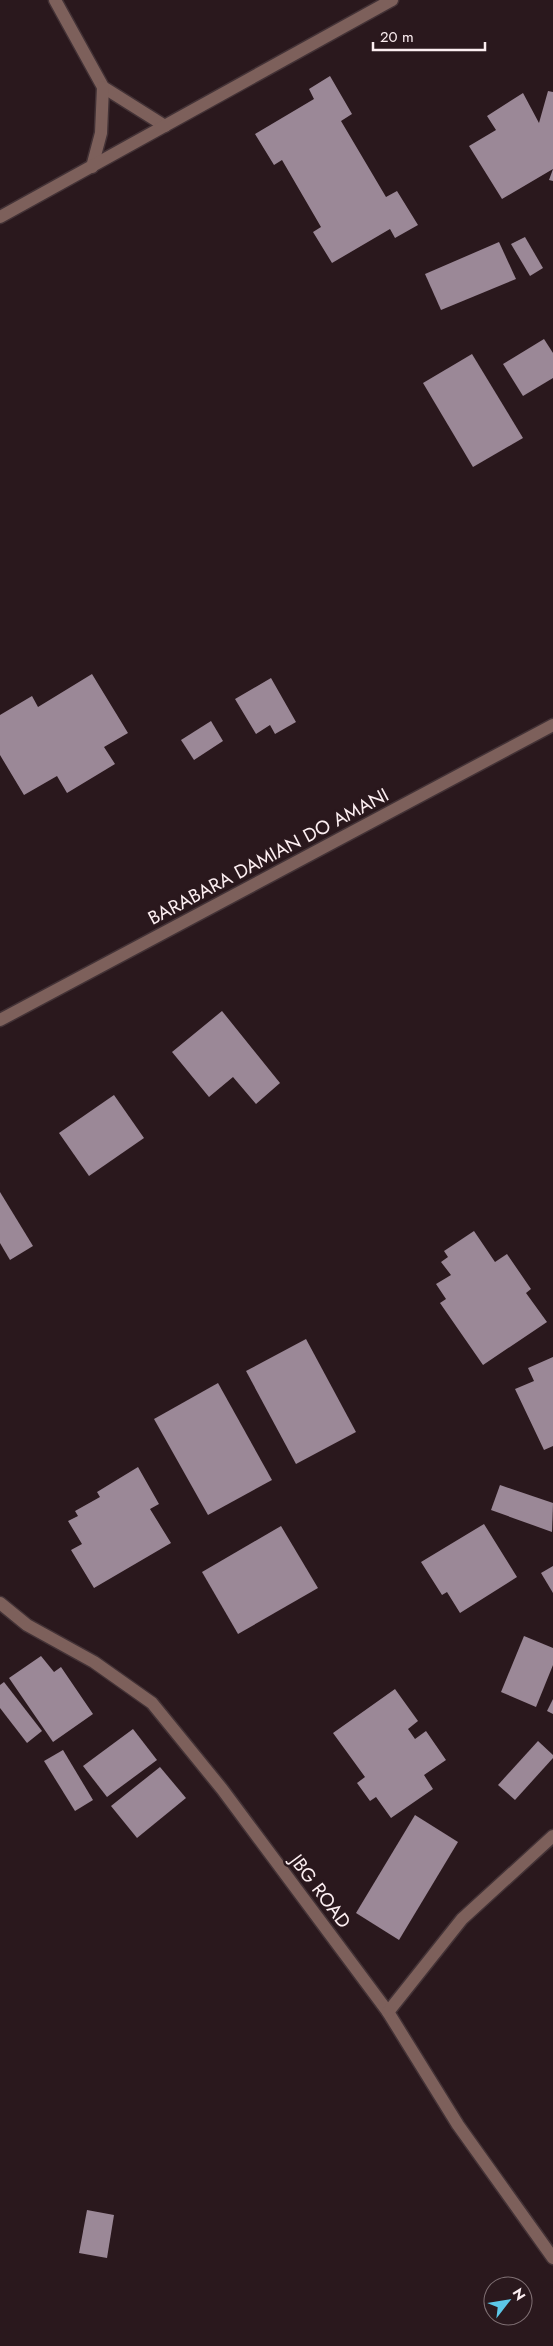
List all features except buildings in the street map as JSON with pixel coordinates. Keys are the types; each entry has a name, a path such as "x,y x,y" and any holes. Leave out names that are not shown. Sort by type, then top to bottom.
{"street":[{"path":"55,0 103,86 165,126"},
{"path":"0,217 392,0"},
{"path":"92,167 100,133 103,86"},
{"name":"BARABARA DAMIAN DO AMANI","path":"0,1020 553,725"},
{"name":"JBG ROAD","path":"0,1603 27,1625 94,1662 152,1702 222,1789 388,2012 458,2125 553,2258"},
{"path":"388,2012 462,1918 553,1836"}]}
